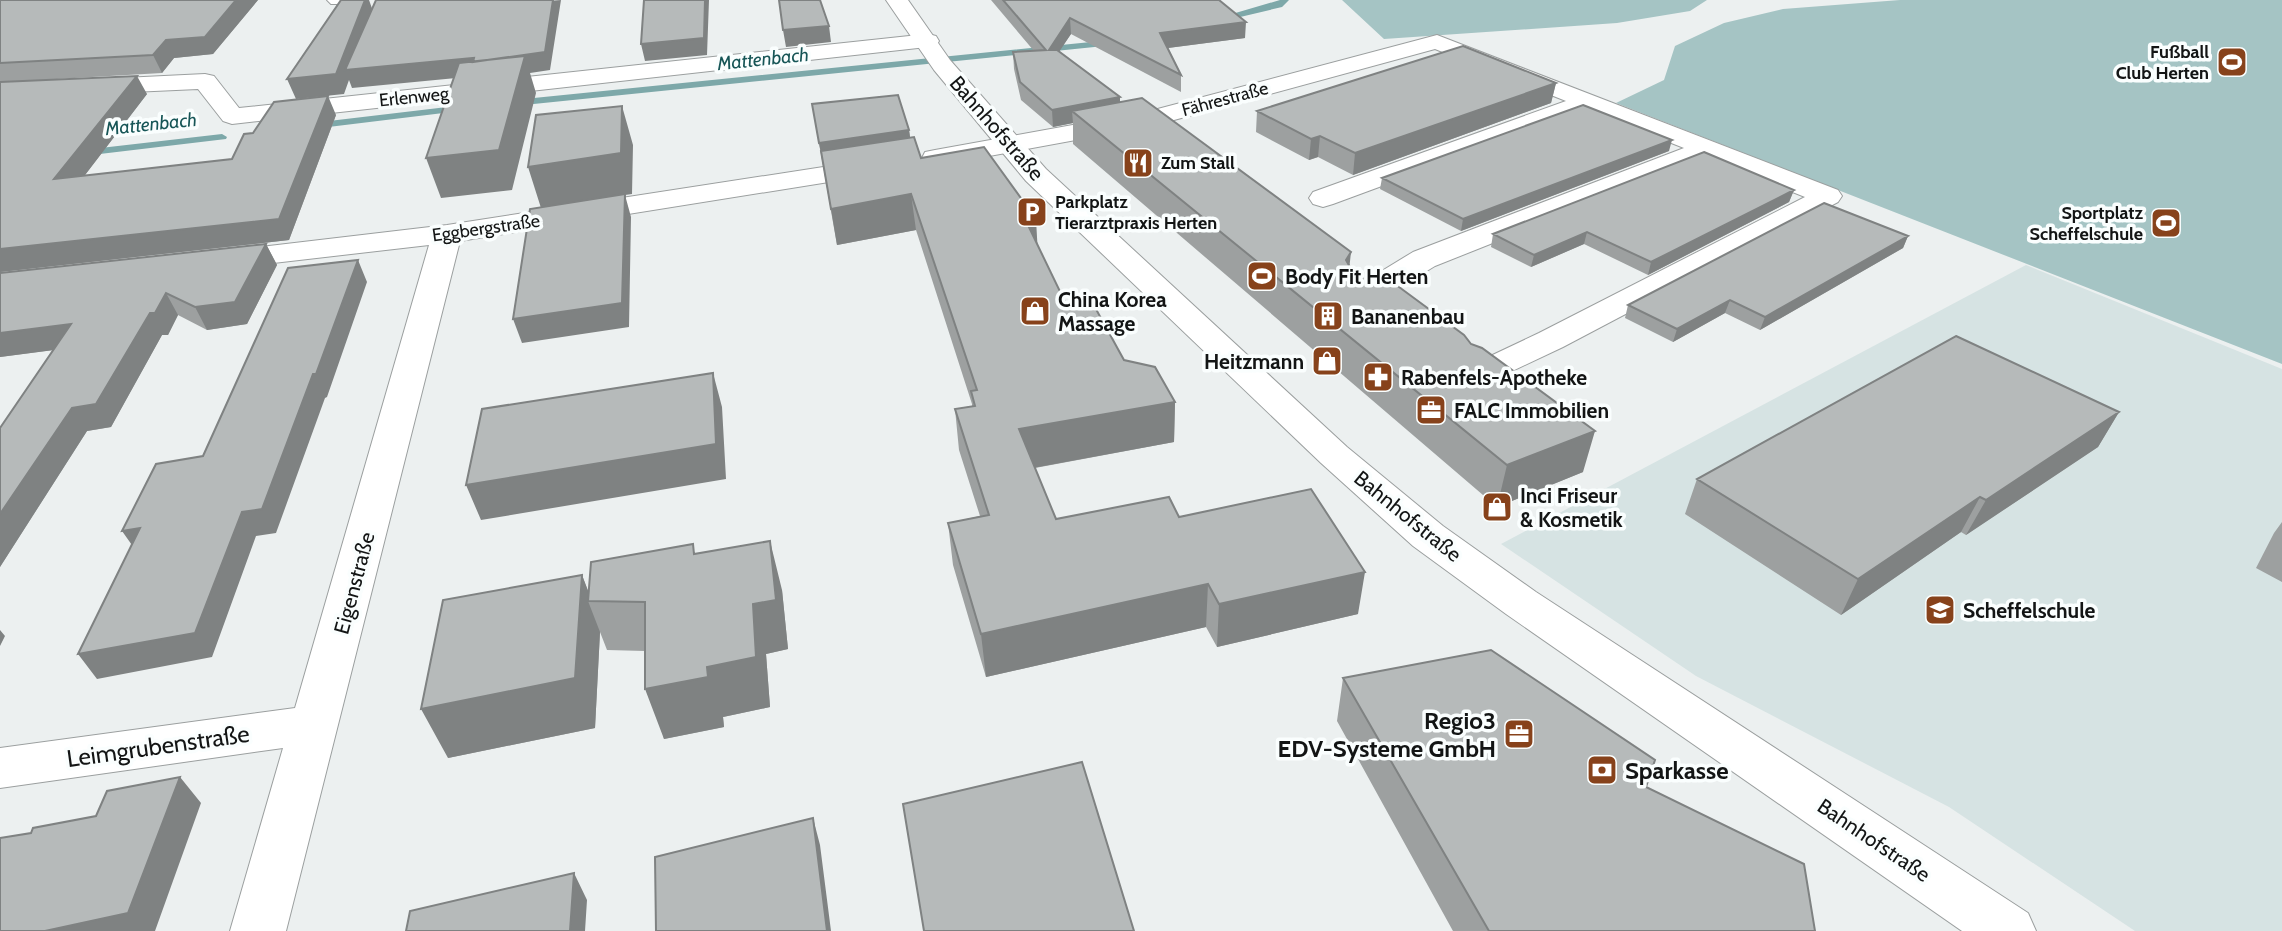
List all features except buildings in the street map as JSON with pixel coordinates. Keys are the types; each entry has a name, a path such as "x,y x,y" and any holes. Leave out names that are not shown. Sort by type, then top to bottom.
{"street":[{"name":"Bahnhofstraße","path":"897,0 935,52 1036,175 1324,446 1428,536 1521,603 2008,931"},
{"name":"Fährestraße","path":"1011,146 1152,118 1437,42 1587,102"},
{"name":"Erlenweg","path":"0,91 205,81 232,116 935,52"},
{"path":"1323,198 1587,102 1828,196 1551,340 1477,375"},
{"name":"Eggbergstraße","path":"189,263 447,234 1011,146"},
{"path":"1360,298 1424,259 1706,149"},
{"name":"Eigenstraße","path":"258,931 447,234"},
{"name":"Leimgrubenstraße","path":"0,768 316,724"}],"shaded area":[{"path":"1342,0 1707,0 1690,11 1617,23 1384,39"},
{"path":"1900,0 2282,0 2282,364 1616,103 1664,80 1675,46 1724,23 1783,9"},
{"name":"Scheffelschule","path":"2026,265 2282,369 2282,931 2135,931 1949,807 1696,676 1501,544"}],"waterway":[{"name":"Mattenbach","path":"1219,19 1279,5 1285,0"},
{"name":"Mattenbach","path":"514,103 1111,43"},
{"name":"Mattenbach","path":"312,126 464,108"},
{"name":"Mattenbach","path":"83,153 222,137"}],"place":[{"name":"Fußball Club Herten","path":"2232,62"},
{"name":"Zum Stall","path":"1138,163"},
{"name":"Parkplatz Tierarztpraxis Herten","path":"1032,212"},
{"name":"Sportplatz Scheffelschule","path":"2166,223"},
{"name":"Body Fit Herten","path":"1262,276"},
{"name":"China Korea Massage","path":"1035,311"},
{"name":"Bananenbau","path":"1328,316"},
{"name":"Heitzmann","path":"1327,361"},
{"name":"Rabenfels-Apotheke","path":"1378,377"},
{"name":"FALC Immobilien","path":"1431,410"},
{"name":"Inci Friseur & Kosmetik","path":"1497,507"},
{"name":"Scheffelschule","path":"1940,610"},
{"name":"Regio3 EDV-Systeme GmbH","path":"1519,734"},
{"name":"Sparkasse","path":"1602,770"}]}
